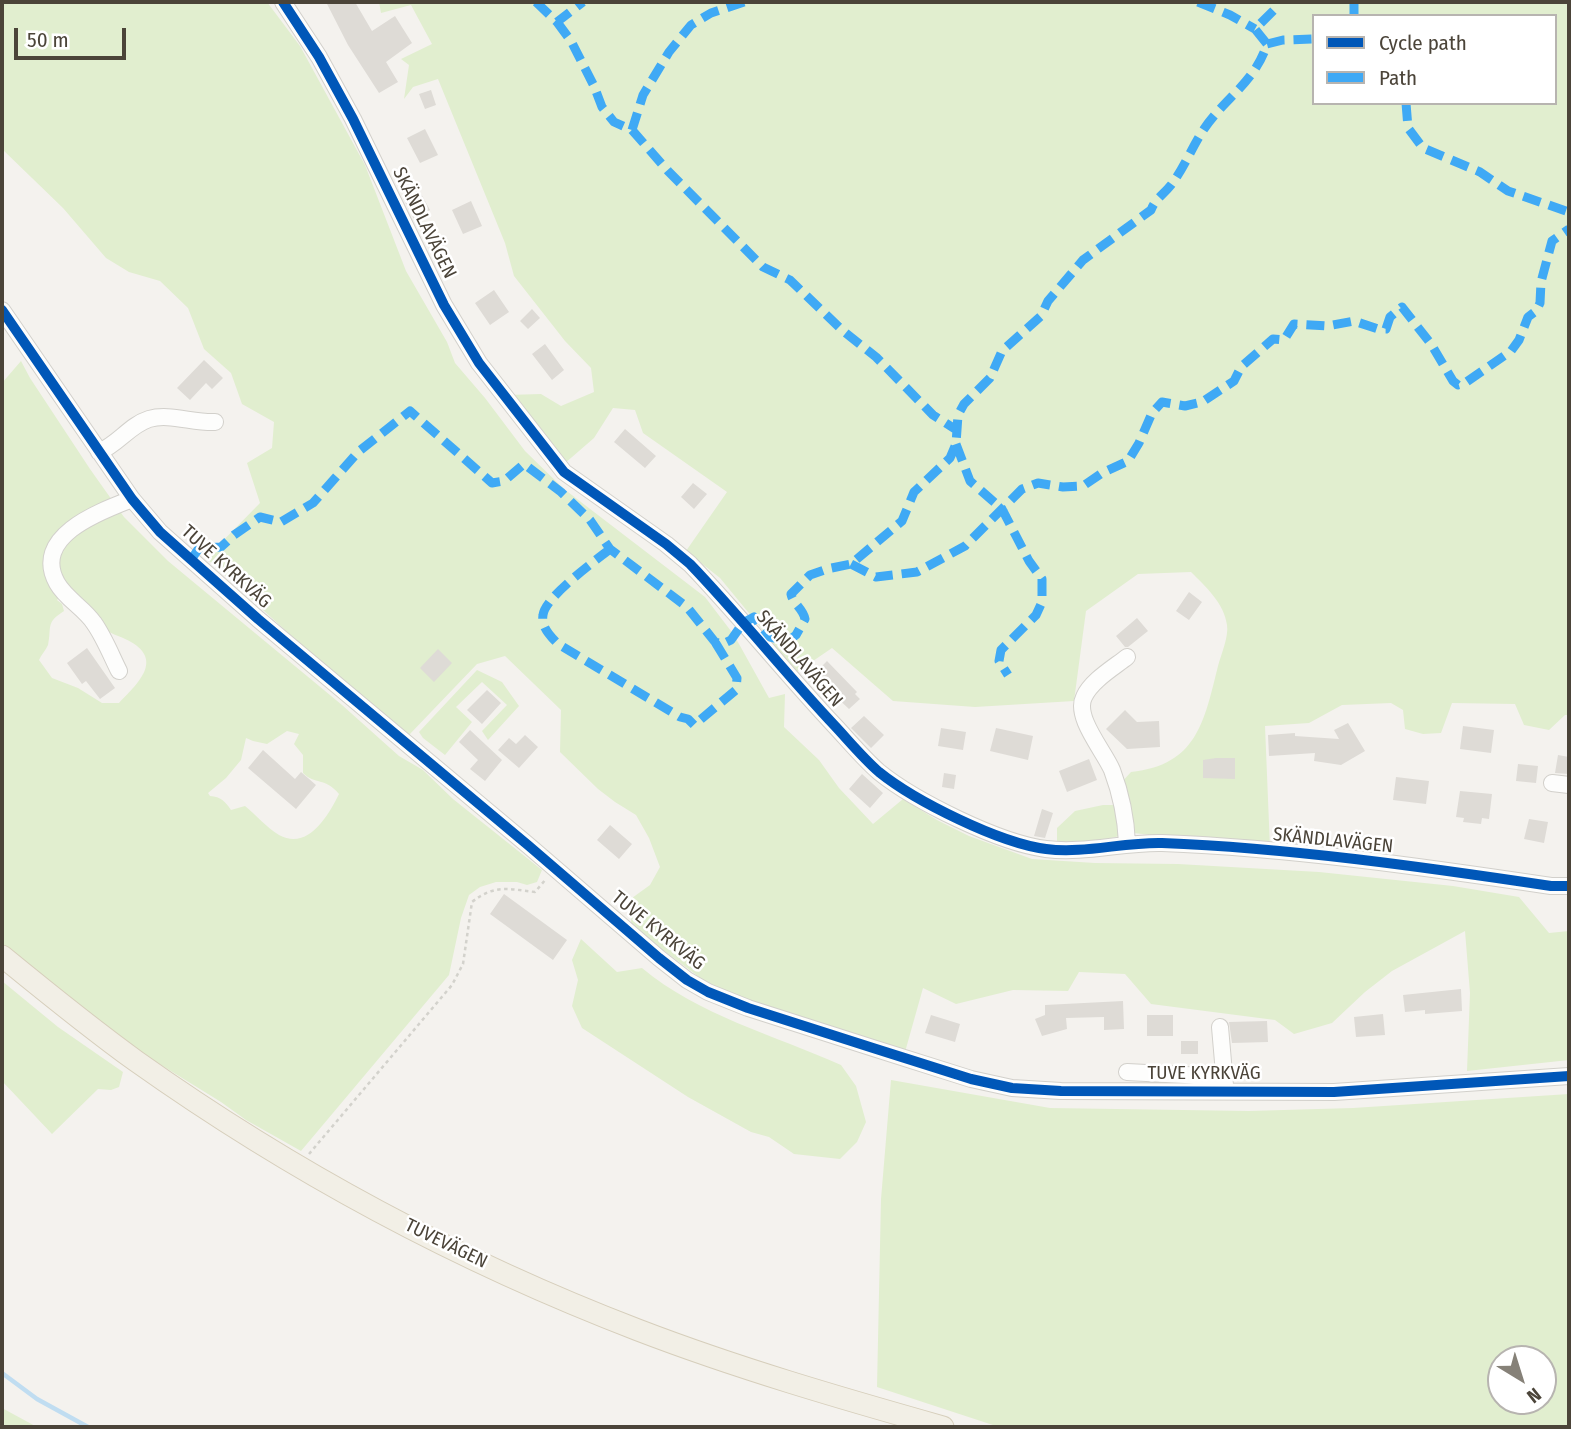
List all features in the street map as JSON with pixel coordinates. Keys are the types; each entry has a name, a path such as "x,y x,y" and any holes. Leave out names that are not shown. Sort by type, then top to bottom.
{"main road":[{"name":"TUVEVÄGEN","path":"2,956 135,1061 298,1167 438,1241 535,1287 635,1329 762,1373 943,1427"}],"street":[{"name":"SKÄNDLAVÄGEN","path":"283,2 319,57 353,119 444,305 467,345 523,422 564,472 690,564 878,771 913,795 967,822 1021,843 1045,849 1085,849 1127,843 1180,844 1288,853 1569,886"},
{"name":"TUVE KYRKVÄG","path":"4,319 132,499 160,532 258,619 687,980 720,997 768,1015 1000,1086 1060,1091 1225,1084 1334,1092 1569,1076"},
{"path":"99,452 110,447 147,419 162,416 192,422 215,422"},
{"path":"120,671 96,625 55,580 52,561 57,546 76,525 132,499"},
{"path":"1127,657 1092,686 1084,696 1081,706 1082,715 1116,783 1124,809 1127,843"},
{"path":"1552,783 1569,785"},
{"path":"1127,1072 1225,1084 1220,1027"}],"path":[{"path":"298,1167 452,985 464,964 472,902 484,892 500,888 535,892 554,867"}],"green space":[{"path":"2,2 267,2 300,46 365,165 406,271 447,342 455,363 525,451 564,489 705,597 734,635 769,698 785,694 784,727 819,760 839,788 873,824 903,799 969,836 1032,859 1319,872 1453,886 1519,897 1549,933 1569,931 1569,1060 1467,1071 1470,993 1465,931 1392,971 1332,1023 1294,1034 1275,1020 1151,1004 1125,974 1079,972 1068,991 1013,990 956,1004 923,988 905,1052 749,1003 703,980 631,923 632,898 650,885 660,867 649,838 636,815 598,789 560,752 561,710 505,656 477,664 409,735 296,640 206,558 260,503 247,463 272,448 274,422 242,404 231,373 204,349 188,308 160,281 129,272 106,258 63,208 2,149"},
{"path":"379,2 1569,2 1569,715 1565,715 1549,730 1524,725 1515,704 1452,703 1441,733 1423,734 1405,729 1403,710 1391,703 1342,705 1309,723 1265,726 1270,848 1133,833 1093,842 1057,842 1057,828 1075,811 1103,805 1122,805 1119,785 1131,772 1153,768 1170,760 1184,750 1194,737 1208,705 1227,634 1225,617 1214,596 1191,572 1138,574 1086,611 1074,701 975,707 893,701 832,648 794,674 762,629 720,578 686,551 727,492 643,433 635,410 613,408 594,438 564,464 507,395 541,394 561,406 594,392 591,368 565,341 514,276 505,243 438,79 413,87 404,99 409,65 401,59 432,44 411,5 381,13"},
{"path":"21,361 124,517 168,561 342,705 399,756 423,770 453,799 542,870 537,882 527,885 496,882 480,887 469,895 461,918 449,975 301,1151 246,1120 140,1052 18,959 2,943 2,383","holes":["66,590 101,626 141,649 145,657 144,673 119,703 102,703 78,688 52,678 39,660 48,645 52,622 64,611 57,600","287,731 299,734 294,744 303,755 303,773 329,785 339,794 316,829 308,835 289,839 279,835 245,806 231,810 222,800 208,793 226,778 241,760 246,738 267,744"]},
{"path":"477,670 502,682 519,706 488,740 482,731 507,705 482,682 456,707 472,722 445,755 419,732"},
{"path":"581,939 617,972 642,968 687,999 737,1023 841,1065 856,1086 866,1122 857,1142 840,1159 794,1154 769,1137 751,1132 688,1097 582,1028 572,1006 578,980 572,960"},
{"path":"2,981 58,1027 123,1072 119,1087 111,1090 98,1089 52,1134 2,1081"},
{"path":"891,1080 1050,1108 1249,1111 1353,1108 1569,1094 1569,1427 999,1427 877,1387 881,1199"},
{"path":"2,1408 37,1427 2,1427"}],"building":[{"path":"326,2 355,2 372,31 395,16 412,43 386,62 398,82 379,93 348,45"},
{"path":"431,90 436,105 425,109 419,94"},
{"path":"425,129 438,155 420,163 407,138"},
{"path":"419,190 430,210 414,219 403,198"},
{"path":"471,201 482,226 463,234 452,210"},
{"path":"494,290 509,312 490,325 475,303"},
{"path":"532,309 540,318 528,329 520,321"},
{"path":"545,344 564,370 552,380 532,354"},
{"path":"204,360 223,378 212,389 206,383 190,400 177,388"},
{"path":"625,429 656,456 645,468 614,442"},
{"path":"693,483 707,494 694,509 681,497"},
{"path":"1189,592 1202,602 1189,620 1176,611"},
{"path":"1137,618 1148,631 1125,647 1116,636"},
{"path":"87,648 115,688 100,699 86,681 82,684 67,663"},
{"path":"438,649 452,663 434,682 420,668"},
{"path":"827,661 857,692 855,694 860,699 849,709 813,675"},
{"path":"487,690 501,703 482,724 467,710"},
{"path":"1125,710 1137,722 1159,721 1160,747 1127,749 1106,729"},
{"path":"864,716 884,735 871,748 851,728"},
{"path":"1348,723 1365,751 1341,765 1314,761 1315,753 1269,756 1268,735 1295,733 1295,736 1339,739 1334,730"},
{"path":"1463,726 1494,730 1491,753 1460,749"},
{"path":"941,728 966,732 963,750 938,746"},
{"path":"996,728 1033,736 1028,760 990,751"},
{"path":"470,730 502,760 485,781 470,769 478,760 459,742"},
{"path":"525,735 538,747 519,768 498,750 509,738 516,744"},
{"path":"263,750 295,779 301,772 316,785 296,809 248,768"},
{"path":"1558,755 1569,757 1569,774 1555,773"},
{"path":"1235,758 1235,779 1203,778 1203,760"},
{"path":"1089,759 1097,780 1067,792 1059,771"},
{"path":"1518,764 1538,766 1536,783 1516,781"},
{"path":"944,773 956,775 954,789 942,787"},
{"path":"862,774 883,793 870,808 849,789"},
{"path":"1396,777 1429,781 1426,804 1393,800"},
{"path":"1460,791 1492,794 1489,819 1482,818 1481,824 1463,822 1464,818 1456,817"},
{"path":"1042,809 1053,813 1045,838 1034,836"},
{"path":"1529,819 1548,822 1544,843 1524,839"},
{"path":"610,825 632,844 619,859 597,840"},
{"path":"504,894 567,940 553,960 490,914"},
{"path":"1461,989 1462,1011 1425,1014 1425,1010 1405,1012 1403,995"},
{"path":"1123,1001 1124,1029 1104,1030 1104,1017 1066,1018 1067,1029 1042,1036 1035,1019 1045,1015 1045,1005"},
{"path":"1383,1014 1385,1035 1356,1037 1354,1017"},
{"path":"931,1015 960,1024 955,1042 925,1033"},
{"path":"1147,1015 1173,1015 1173,1036 1147,1036"},
{"path":"1267,1021 1268,1042 1232,1043 1229,1022"},
{"path":"1181,1041 1198,1041 1198,1054 1181,1054"}],"waterway":[{"path":"2,1373 37,1399 88,1427"}],"marked path":[{"path":"536,2 557,22 583,2"},
{"path":"632,130 643,95 669,52 691,25 711,13 744,2"},
{"path":"1198,2 1255,29"},
{"path":"191,560 199,548 221,547 260,517 281,522 313,503 358,452 410,411 492,483 504,481 524,464 561,492 590,520 610,549 687,607 715,642 723,644 731,640 743,623 754,617 770,637 788,641 796,635 805,619 791,594 810,575 851,564 902,521 914,492 950,458 956,444 958,415 964,404 990,378 1002,351 1041,316 1048,301 1083,260 1151,210 1171,185 1204,129 1248,79 1262,57 1267,44 1255,29 1276,8 1277,2"},
{"path":"1354,2 1354,14"},
{"path":"557,22 571,41 602,107 614,122 632,130 668,171 763,267 790,280 842,330 876,357 933,415 955,429"},
{"path":"1267,44 1283,40 1312,39"},
{"path":"1406,105 1408,128 1423,148 1480,172 1508,191 1569,212"},
{"path":"851,564 876,577 917,572 965,546 1022,489 1038,483 1063,487 1083,486 1102,473 1128,461 1152,413 1162,402 1185,406 1202,402 1234,381 1241,367 1273,339 1284,340 1294,324 1327,326 1354,321 1386,329 1390,317 1402,307 1431,344 1453,381 1458,385 1465,383 1511,351 1519,340 1528,317 1536,311 1540,303 1541,282 1552,241 1569,229"},
{"path":"956,444 970,481 1002,509 1029,561 1042,579 1042,602 1036,615 1001,650 999,661 1008,675"},
{"path":"610,549 572,580 546,607 543,623 558,644 694,725 736,690 737,678 715,642"}],"cycle path":[{"path":"283,2 319,57 353,119 444,305 479,363 564,472 690,564 856,749 879,772 895,783 935,808 982,830 1046,849 1075,850 1147,843 1259,849 1357,859 1551,886 1569,886"},
{"path":"2,310 132,499 160,532 258,619 659,958 687,980 708,992 748,1008 971,1079 1012,1088 1061,1091 1334,1092 1569,1076"}]}
